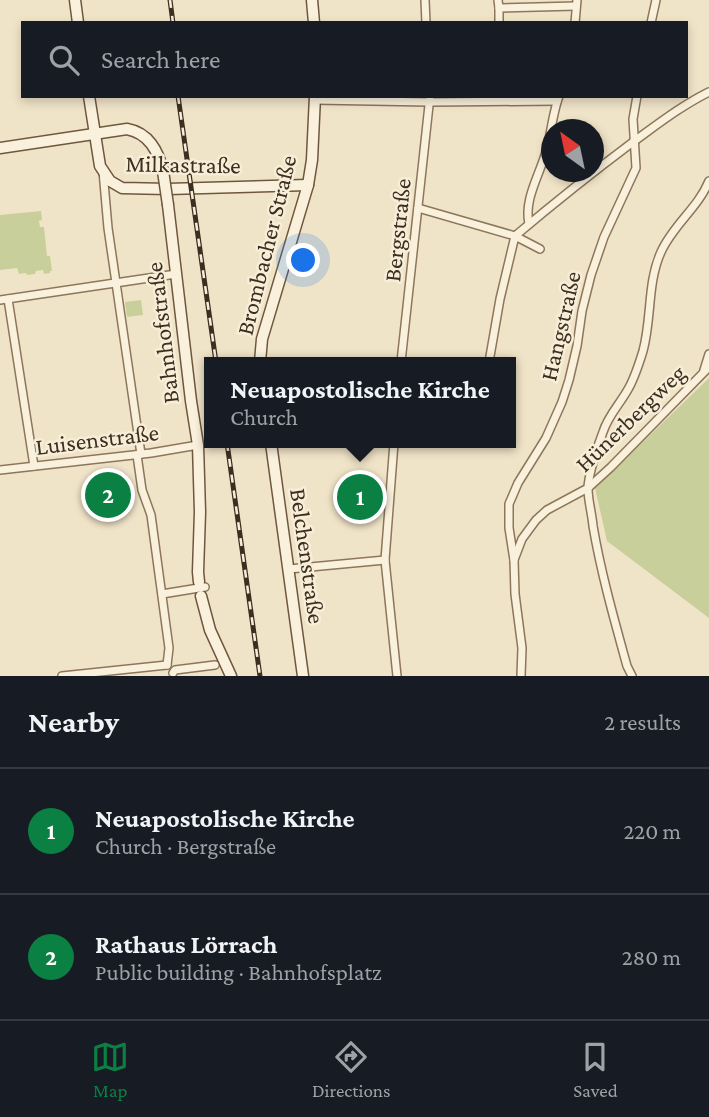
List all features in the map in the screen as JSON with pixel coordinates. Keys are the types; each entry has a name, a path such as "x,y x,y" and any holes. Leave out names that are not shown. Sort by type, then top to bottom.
{"main road":[{"path":"75,0 78,21"},
{"path":"312,0 314,21"},
{"name":"Milkastraße","path":"89,98 99,161 103,171 115,184 129,189 308,185"},
{"name":"Brombacher Straße","path":"260,357 262,339 308,185 315,98"},
{"name":"Bahnhofstraße","path":"94,133 121,129 144,135 153,146 163,171 198,445 198,555 202,588 210,631 231,676"},
{"path":"0,148 94,133"},
{"name":"Belchenstraße","path":"272,448 303,676"}],"street":[{"path":"425,0 426,21"},
{"path":"651,21 656,0"},
{"path":"499,4 577,3 575,21"},
{"path":"490,357 515,236 599,167 674,111 709,92"},
{"path":"315,98 558,99 545,155 528,203 529,224"},
{"name":"Hangstraße","path":"513,560 509,504 518,483 546,438 562,402 577,346 591,275 604,237 636,168 633,119 636,98"},
{"name":"Bergstraße","path":"402,357 430,99"},
{"path":"103,171 142,490 151,514 150,536 162,594 169,648 167,665"},
{"path":"632,676 607,597 588,488 607,419 629,389 643,352 652,287 661,252 668,237 701,198 709,181"},
{"path":"418,208 515,236 540,249"},
{"path":"34,466 4,299 176,274"},
{"path":"703,374 709,354"},
{"name":"Hünerbergweg","path":"513,560 522,539 536,520 547,510 588,488 634,445 709,367"},
{"name":"Luisenstraße","path":"0,470 198,445"},
{"path":"394,448 385,560 397,676"},
{"path":"289,569 385,560"},
{"path":"513,560 522,648 521,676"},
{"path":"162,594 202,588"},
{"path":"62,676 167,665 172,668 172,674"},
{"path":"172,674 175,670 215,665"}],"green space":[{"path":"41,211 40,227 44,227 47,256 50,256 52,271 44,274 43,270 36,271 35,274 27,275 19,274 17,268 0,270 0,215"},
{"path":"141,300 143,315 127,317 125,302"},
{"path":"709,378 709,618 607,541 595,488"}],"railway":[{"path":"170,0 173,21"},
{"path":"178,98 215,357"},
{"path":"228,448 260,676"}],"place":[{"name":"Rathaus Lörrach","path":"108,495"},
{"name":"Neuapostolische Kirche","path":"360,497"}]}
